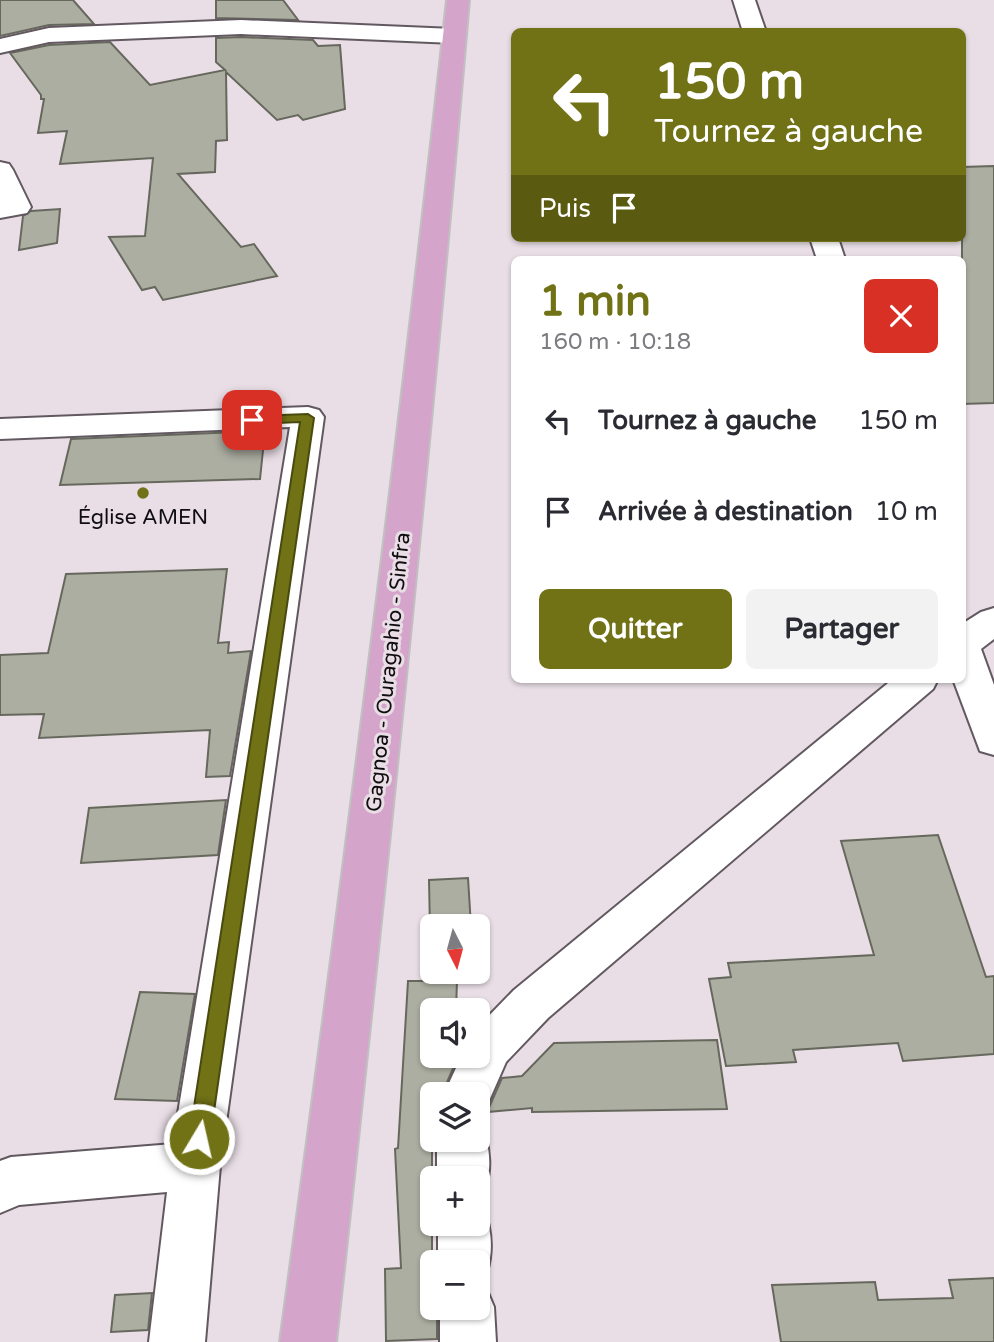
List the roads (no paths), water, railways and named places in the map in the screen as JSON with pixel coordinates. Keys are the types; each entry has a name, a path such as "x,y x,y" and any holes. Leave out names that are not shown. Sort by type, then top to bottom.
{"main road":[{"name":"Gagnoa - Ouragahio - Sinfra","path":"308,1342 363,897 417,415 456,18"}],"street":[{"path":"744,0 754,28"},
{"path":"0,46 49,34 234,18 456,18"},
{"path":"0,170 17,206 0,210"},
{"path":"0,429 308,418 195,1166 177,1342"},
{"path":"966,640 994,621"},
{"path":"966,660 994,740"},
{"path":"473,1082 489,1048 531,1004 914,683"},
{"path":"0,1188 11,1181 195,1166"},
{"path":"467,1320 468,1342"}],"place":[{"name":"Église AMEN","path":"143,493"}]}
